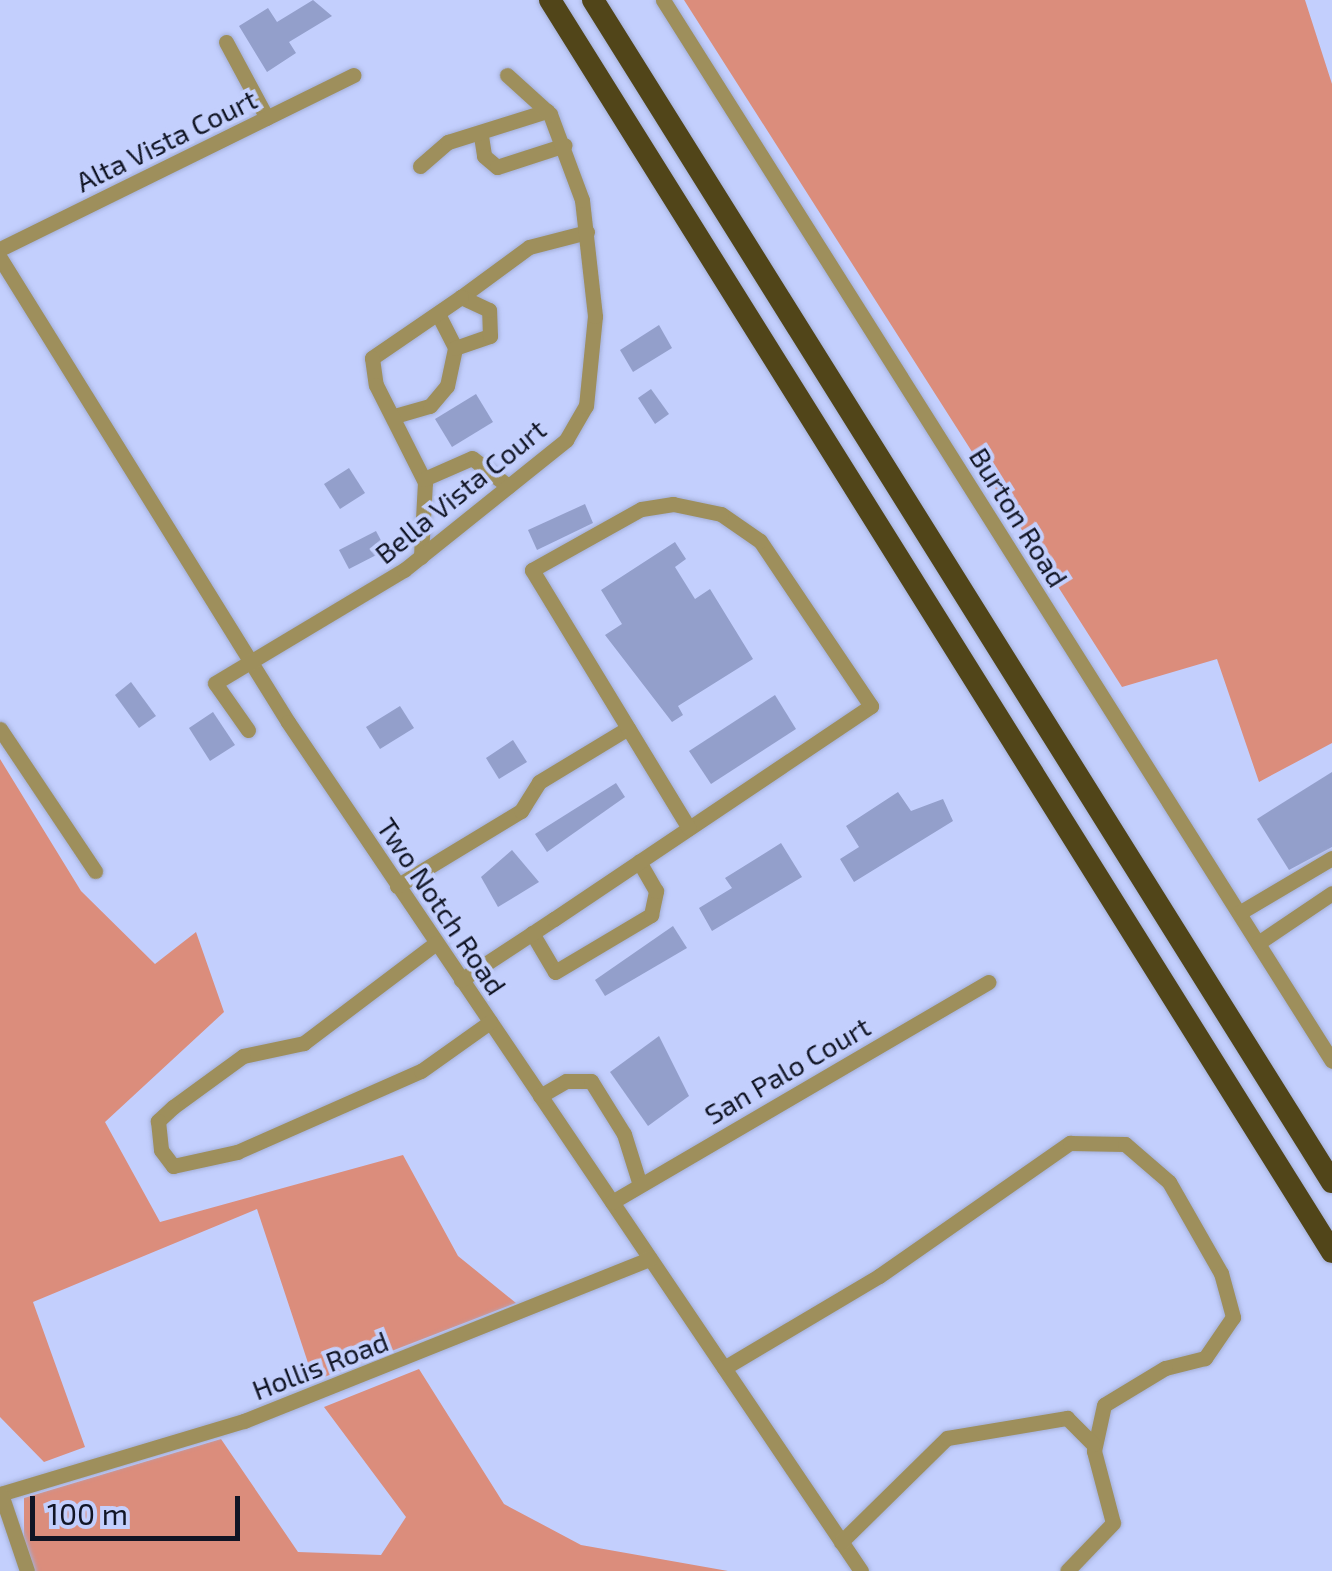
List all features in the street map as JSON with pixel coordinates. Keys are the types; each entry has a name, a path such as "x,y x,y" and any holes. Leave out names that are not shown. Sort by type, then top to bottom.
{"highway":[{"path":"550,0 1332,1252"},
{"path":"593,0 1332,1182"}],"street":[{"name":"Burton Road","path":"662,0 1332,1062"},
{"path":"226,42 266,118"},
{"name":"Bella Vista Court","path":"248,730 215,683 421,557 566,440 586,406 595,355 587,232 565,145 548,110 507,74"},
{"name":"Alta Vista Court","path":"0,250 353,75"},
{"path":"420,166 448,142 481,136 548,110"},
{"path":"481,136 484,156 498,167 565,145"},
{"path":"421,557 424,478 398,414 376,386 372,358 529,246 587,232"},
{"name":"Two Notch Road","path":"0,258 248,660 861,1571"},
{"path":"456,348 490,336 493,325 490,310 460,297"},
{"path":"398,414 430,406 447,386 456,348 438,314"},
{"path":"424,478 472,458 508,486"},
{"path":"461,980 639,862 871,706 760,541 721,514 641,509 532,570 689,828"},
{"path":"397,886 521,811 540,782 628,728"},
{"path":"0,729 94,871"},
{"path":"1239,913 1332,858"},
{"path":"532,933 556,972 650,915 656,891 639,862"},
{"path":"1258,943 1332,893"},
{"path":"436,943 304,1043 243,1056 173,1107 158,1120 161,1150 172,1166 190,1166 237,1152 421,1071 490,1022"},
{"name":"San Palo Court","path":"612,1202 988,982"},
{"path":"540,1096 566,1081 591,1082 624,1134 640,1185"},
{"path":"724,1368 879,1276 1070,1143 1126,1144 1168,1182 1221,1273 1233,1317 1216,1350 1195,1365 1119,1390 1095,1421 1094,1444 1113,1523 1067,1571"},
{"name":"Hollis Road","path":"0,1494 244,1420 650,1259"},
{"path":"841,1542 947,1438 1067,1418 1094,1444"},
{"path":"0,1494 27,1571"}],"shaded area":[{"path":"684,0 1305,0 1332,84 1332,743 1259,782 1217,659 1122,687"},
{"path":"0,759 81,891 155,964 196,932 224,1012 105,1122 160,1222 403,1155 458,1256 516,1303 314,1381 257,1209 33,1302 85,1447 44,1462 0,1417"},
{"path":"419,1369 504,1504 581,1545 728,1571 24,1571 24,1498 221,1439 298,1552 381,1555 406,1517 324,1407"}],"building":[{"path":"313,0 332,16 289,42 296,53 267,72 239,26 268,8 277,22"},
{"path":"659,325 672,348 633,372 620,350"},
{"path":"651,389 669,414 655,424 638,398"},
{"path":"476,394 493,422 452,447 435,419"},
{"path":"349,468 365,493 340,509 324,484"},
{"path":"585,504 593,523 537,550 528,530"},
{"path":"376,531 386,550 349,569 339,550"},
{"path":"675,542 686,559 675,567 695,599 710,589 753,659 678,706 683,715 672,722 605,635 622,624 601,590"},
{"path":"131,682 156,716 139,728 115,695"},
{"path":"775,695 796,729 711,784 689,751"},
{"path":"400,706 414,728 380,749 366,727"},
{"path":"213,712 235,745 210,761 189,728"},
{"path":"513,740 527,762 499,779 486,758"},
{"path":"1332,772 1332,847 1289,870 1257,819"},
{"path":"616,783 625,797 547,852 535,834"},
{"path":"898,792 911,811 943,799 953,821 854,882 840,859 859,847 846,826"},
{"path":"781,843 802,877 712,931 699,908 732,888 725,878"},
{"path":"512,850 539,882 498,907 481,877"},
{"path":"673,926 687,948 605,996 595,980"},
{"path":"659,1036 689,1096 648,1126 610,1072"}]}
